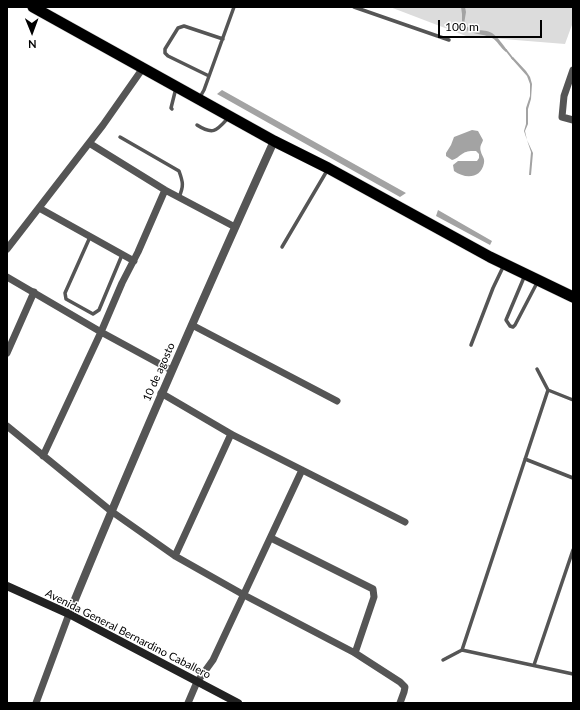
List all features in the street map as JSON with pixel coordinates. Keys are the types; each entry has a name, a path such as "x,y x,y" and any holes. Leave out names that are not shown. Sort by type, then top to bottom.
{"highway":[{"path":"33,7 176,87 490,257 573,297"}],"main road":[{"name":"Avenida General Bernardino Caballero","path":"7,586 69,614 238,703"}],"street":[{"path":"7,249 89,143 143,68"},
{"path":"573,70 564,96 562,117 573,120"},
{"name":"10 de agosto","path":"69,614 161,393 274,140"},
{"path":"89,143 165,190 235,227"},
{"path":"43,456 101,332 122,283 134,261 165,190"},
{"path":"39,208 134,261"},
{"path":"7,276 101,332 171,370"},
{"path":"7,353 34,292"},
{"path":"192,325 338,401"},
{"path":"161,393 231,434 405,522"},
{"path":"7,426 111,511 175,556 244,595 356,653 403,684 405,687 400,703"},
{"path":"175,556 231,434"},
{"path":"188,703 198,682 214,660 302,470"},
{"path":"271,538 373,589 374,597 356,653"},
{"path":"36,703 69,614"}],"lane":[{"path":"199,99 204,90 234,7"},
{"path":"354,7 449,40"},
{"path":"209,76 168,56 165,53 165,49 178,28 184,26 223,39"},
{"path":"172,110 171,103 176,87"},
{"path":"196,125 205,131 218,129 230,116"},
{"path":"120,137 179,171 182,178 183,187 179,197"},
{"path":"282,247 328,168"},
{"path":"90,237 65,293 66,299 93,314 99,310 122,255"},
{"path":"471,345 504,264"},
{"path":"525,274 506,320 510,326 514,327 538,280"},
{"path":"537,368 548,390 573,400"},
{"path":"462,650 548,390"},
{"path":"525,459 573,478"},
{"path":"534,665 573,550"},
{"path":"443,660 462,650 573,674"}],"shaded area":[{"path":"390,7 573,7 573,22 565,44 466,36"},
{"path":"461,7 465,7 466,12 464,24 467,27 492,33 507,50 506,52 492,38 473,33 462,27"},
{"path":"513,57 526,71 532,84 531,99 528,109 528,124 525,131 527,140 524,131 526,124 526,108 530,96 530,84 527,76 511,58"},
{"path":"222,90 406,193 400,197 217,94"},
{"path":"472,130 478,131 483,140 480,148 484,158 482,168 480,172 472,176 458,174 454,171 453,165 458,161 477,161 479,154 476,151 467,151 452,160 446,156 446,153 454,137"},
{"path":"527,140 533,153 531,175 529,175 531,152"},
{"path":"438,210 492,241 490,245 436,216"}],"waterway":[{"path":"506,50 513,59"}]}
